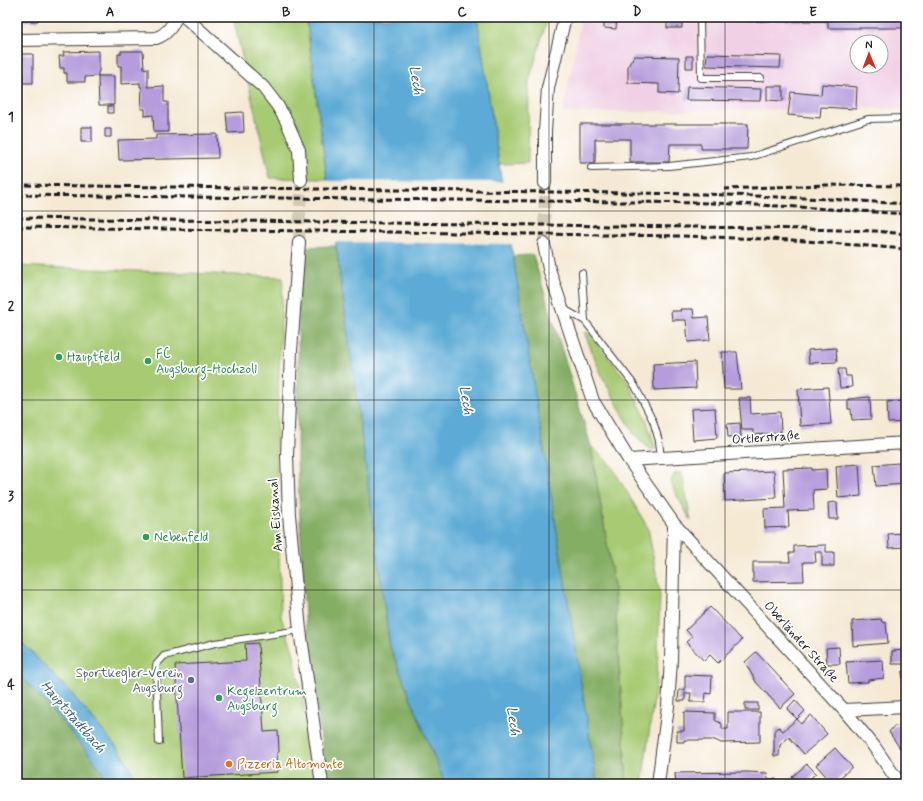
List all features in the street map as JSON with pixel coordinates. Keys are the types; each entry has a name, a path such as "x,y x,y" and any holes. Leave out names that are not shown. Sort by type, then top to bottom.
{"street":[{"path":"17,40 156,38 164,35 176,17"},
{"path":"184,17 263,87 277,105 286,120 299,150 301,180"},
{"path":"545,183 545,131 548,88 565,17"},
{"name":"Am Eiskanal","path":"299,242 291,351 287,455 289,515 300,630 322,784"},
{"name":"Oberländer Straße","path":"544,244 549,269 593,401 629,460 674,524 844,710 873,745 900,784"},
{"name":"Ortlerstraße","path":"629,460 906,443"},
{"path":"658,784 668,706 671,660 674,524"},
{"path":"844,710 906,708"}],"lane":[{"path":"700,17 700,78 761,78"},
{"path":"591,168 669,166 751,157 868,119 906,118"},
{"path":"582,273 585,321"},
{"path":"562,308 585,321 635,386 653,421 659,441 661,458"},
{"path":"160,742 156,665 164,656 215,643 300,630"}],"shaded area":[{"path":"581,17 906,17 906,110 873,108 563,113"}],"green space":[{"path":"233,17 306,17 327,179 270,178"},
{"path":"477,17 548,17 529,81 528,163 499,164"},
{"path":"336,246 390,647 444,784 327,784 305,617 297,460 299,275 301,247"},
{"path":"533,255 591,446 614,586 627,784 597,784 513,256"},
{"name":"FC Augsburg-Hochzoll","path":"17,266 283,277 276,445 281,617 293,651 319,784 139,784 123,755 72,694 17,637 17,611 20,608 17,605"},
{"path":"584,332 588,333 626,379 645,416 656,449 650,450 634,434 603,378"},
{"path":"591,446 611,465 648,528 660,595 657,677 642,784 627,784 614,586"},
{"path":"682,473 691,521 670,483 674,474"},
{"path":"17,673 66,726 110,784 17,784"}],"water":[{"name":"Lech","path":"306,17 477,17 513,256 597,784 444,784 390,647"},
{"name":"Hauptstadtbach","path":"17,637 72,694 123,755 139,784 110,784 66,726 17,673"}],"pier":[{"path":"325,181 504,182 513,244 334,242"}],"building":[{"path":"17,17 38,17 38,21 17,21"},
{"path":"604,17 617,17 616,29 604,28"},
{"path":"667,17 682,17 682,28 667,28"},
{"path":"709,17 906,17 906,28 828,28 828,21 709,21"},
{"path":"99,51 98,76 85,77 85,82 67,82 67,73 64,73 64,68 60,68 59,56 64,56 63,52"},
{"path":"121,51 143,51 144,69 148,68 148,87 164,86 164,102 168,102 168,132 154,132 153,115 145,116 145,109 141,109 142,87 140,87 140,83 121,84 121,66 118,66 118,54 121,54"},
{"path":"17,54 33,54 33,83 23,83 23,74 17,74"},
{"path":"707,54 781,56 780,68 706,66"},
{"path":"634,56 679,57 678,94 659,93 659,84 628,83 628,66"},
{"path":"686,56 693,56 693,68 686,68"},
{"path":"98,76 114,76 114,105 99,105"},
{"path":"822,84 857,87 856,109 821,107 820,118 788,115 791,92 821,95"},
{"path":"767,86 783,86 783,101 767,100"},
{"path":"687,87 761,89 760,101 686,100"},
{"path":"108,106 113,106 113,113 108,113"},
{"path":"243,112 244,132 228,133 226,113"},
{"path":"580,124 748,124 747,149 701,149 701,144 670,144 669,162 630,162 630,139 595,139 595,163 580,163"},
{"path":"81,127 92,127 92,142 81,142"},
{"path":"105,129 111,129 111,137 105,137"},
{"path":"217,134 218,158 119,160 118,140 156,139 156,135"},
{"path":"680,309 693,309 694,318 708,317 710,340 688,342 686,320 672,320 671,311 681,311"},
{"path":"836,348 837,362 809,363 808,350"},
{"path":"722,352 737,352 741,389 724,389"},
{"path":"695,362 696,388 654,390 653,364"},
{"path":"838,369 845,369 846,376 851,376 852,387 840,388"},
{"path":"828,387 831,424 800,426 798,389"},
{"path":"870,397 871,419 852,420 851,409 848,409 848,399"},
{"path":"739,398 750,398 751,414 780,412 781,433 753,435 753,430 742,430"},
{"path":"906,401 906,422 888,423 887,402"},
{"path":"715,408 717,438 693,440 691,409"},
{"path":"740,423 741,436 728,437 727,424"},
{"path":"906,463 906,484 876,486 874,465"},
{"path":"859,464 861,496 838,498 836,466"},
{"path":"812,468 812,470 826,469 827,489 813,490 814,510 788,511 789,527 765,528 764,509 785,508 783,469"},
{"path":"774,471 776,498 725,501 724,473"},
{"path":"837,502 838,519 829,519 828,503"},
{"path":"906,533 906,547 889,548 888,534"},
{"path":"826,545 826,552 834,552 834,566 822,566 822,552 815,552 816,562 803,562 804,581 753,582 753,562 790,562 789,553 794,553 794,546"},
{"path":"710,607 742,640 718,663 710,655 704,661 686,642 692,637 686,630"},
{"path":"881,619 882,622 886,623 888,643 853,646 852,621"},
{"name":"Kegelzentrum Augsburg","path":"258,643 264,732 278,731 278,772 182,778 175,665 246,661 245,644"},
{"path":"839,647 840,664 827,664 826,648"},
{"path":"906,650 906,664 892,664 892,651"},
{"path":"756,652 795,694 780,708 756,682 745,662"},
{"path":"883,660 884,678 868,680 868,682 848,683 846,662"},
{"path":"906,671 906,691 904,691 902,672"},
{"path":"685,675 712,676 711,694 706,693 705,702 690,702 691,693 685,693 685,701 678,701 679,690 685,690"},
{"path":"795,700 805,711 797,719 787,709"},
{"path":"745,703 758,703 758,710 745,710"},
{"path":"684,712 715,713 715,720 722,724 722,729 728,729 728,712 760,712 760,742 721,743 715,740 684,740 684,742 677,742 677,731 684,731"},
{"path":"811,715 827,734 804,754 789,737 780,745 779,756 774,756 774,731 779,727 783,731 797,719 801,724"},
{"path":"906,725 906,754 904,754 889,732 894,726"},
{"path":"835,748 852,767 833,784 816,765"},
{"path":"807,764 816,773 805,784 798,784 792,777"},
{"path":"675,773 767,773 768,779 776,779 776,784 676,784"}],"tunnel":[{"path":"299,242 301,180"},
{"path":"544,244 545,183"}],"railway":[{"path":"17,185 703,194 906,204"},
{"path":"724,189 825,185 906,186"},
{"path":"17,195 713,203 906,214"},
{"path":"17,218 765,228 875,231 906,234"},
{"path":"17,227 682,236 792,240 906,249"}],"place":[{"name":"Hauptfeld","path":"59,357"},
{"name":"FC Augsburg-Hochzoll","path":"148,361"},
{"name":"Nebenfeld","path":"146,537"},
{"name":"Sportkegler-Verein Augsburg","path":"191,680"},
{"name":"Kegelzentrum Augsburg","path":"219,698"},
{"name":"Pizzeria Altomonte","path":"229,764"}]}
